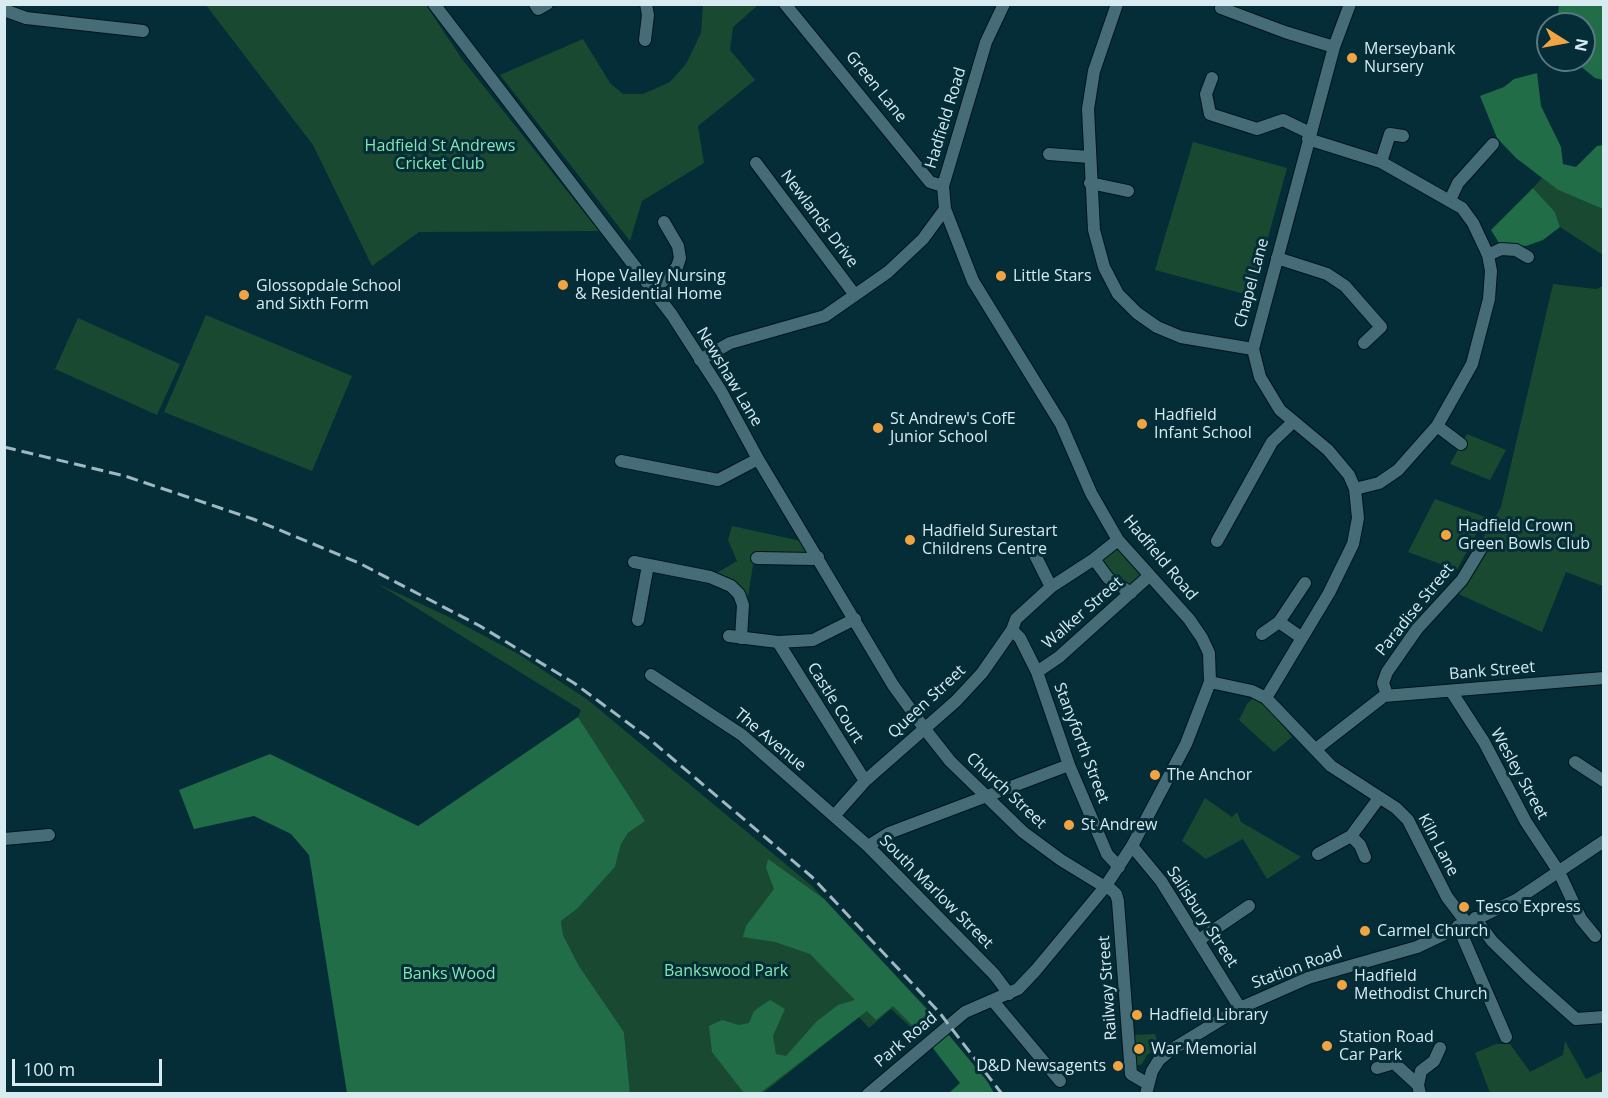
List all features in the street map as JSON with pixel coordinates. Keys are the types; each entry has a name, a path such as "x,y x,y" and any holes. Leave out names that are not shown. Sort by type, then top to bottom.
{"street":[{"name":"Newshaw Lane","path":"434,4 654,290 721,391 758,459 893,685 924,728"},
{"path":"535,4 538,9 547,4"},
{"name":"Green Lane","path":"785,4 930,182 943,186"},
{"name":"Hadfield Road","path":"965,1012 1018,989 1106,886 1132,846 1186,744 1210,682 1210,661 1202,638 1189,619 1118,540 1091,493 1061,424 973,281 945,210 943,186 987,42 1004,4"},
{"path":"1118,4 1094,71 1088,109 1094,230 1104,267 1118,294 1137,313 1157,327 1173,334 1253,349"},
{"name":"Chapel Lane","path":"1266,698 1329,592 1353,544 1359,518 1355,489 1340,462 1292,423 1268,392 1260,377 1253,349 1334,46 1350,4"},
{"path":"645,40 647,5"},
{"path":"1221,8 1285,32 1334,46"},
{"path":"4,10 26,18 143,31"},
{"path":"1212,78 1206,94 1210,114 1257,129 1283,120 1296,124 1309,136 1381,162 1462,208 1473,223 1488,255 1491,271 1489,299 1472,364 1437,426 1398,470 1379,483 1355,489"},
{"path":"1381,162 1390,134 1403,136"},
{"path":"1450,200 1458,183 1493,144"},
{"path":"1050,154 1089,157"},
{"name":"Newlands Drive","path":"756,163 855,295"},
{"path":"1090,183 1128,191"},
{"name":"Newlands Drive","path":"700,360 730,343 825,316 888,272 923,239 945,210"},
{"path":"654,290 670,276 680,258 678,246 664,222"},
{"path":"1488,255 1501,249 1515,250 1528,256"},
{"path":"1277,258 1327,274 1345,286 1381,327 1364,343"},
{"path":"1218,541 1272,442 1292,423"},
{"path":"1437,426 1461,444"},
{"path":"621,461 718,480 758,459"},
{"name":"Queen Street","path":"834,816 865,781 969,687 1012,630 1016,619 1052,587 1118,540"},
{"name":"Paradise Street","path":"1386,696 1383,683 1393,663 1418,629 1462,580 1482,548"},
{"path":"1034,553 1052,587"},
{"path":"757,558 813,559 818,557"},
{"path":"1094,559 1108,578 1131,593"},
{"path":"634,562 710,576 731,586 743,605 735,637 778,642 813,640 855,619"},
{"path":"638,620 648,565"},
{"name":"Walker Street","path":"1037,672 1059,657 1149,576"},
{"path":"1262,634 1279,622 1305,583"},
{"path":"1279,622 1302,638"},
{"name":"Stanyforth Street","path":"1012,630 1020,638 1037,672 1069,765 1107,854 1119,867"},
{"name":"Castle Court","path":"778,642 865,781"},
{"name":"The Avenue","path":"651,675 742,735 834,816"},
{"name":"Bank Street","path":"1386,696 1604,678"},
{"path":"1210,682 1252,691 1266,698"},
{"name":"Wesley Street","path":"1451,691 1484,742 1526,822 1559,872 1581,919 1595,936"},
{"path":"1316,749 1386,696"},
{"name":"Kiln Lane","path":"1266,698 1330,766 1396,808 1408,820 1436,870 1447,897 1466,922"},
{"name":"Church Street","path":"924,728 950,761 986,798 1032,839 1106,886"},
{"path":"1575,762 1604,781"},
{"path":"868,846 889,833 1069,765"},
{"path":"1318,854 1351,836 1379,798"},
{"name":"South Marlow Street","path":"834,816 868,846 994,974 1009,994"},
{"path":"4,839 49,835"},
{"path":"1351,836 1360,845 1365,857"},
{"name":"Station Road","path":"1147,1089 1152,1071 1171,1050 1240,1008 1308,978 1417,947 1515,900 1604,841"},
{"name":"Salisbury Street","path":"1132,846 1161,881 1240,1008"},
{"name":"Railway Street","path":"1106,886 1116,894 1118,901 1131,1074 1147,1089"},
{"path":"1199,940 1248,906"},
{"path":"1466,922 1492,941 1576,1019 1604,1017"},
{"path":"1466,922 1506,1037"},
{"path":"993,1001 1060,1081"},
{"name":"Park Road","path":"868,1094 965,1012"},
{"path":"1419,1089 1421,1071 1434,1061 1440,1048"},
{"path":"1377,1068 1394,1063 1419,1089"}],"green space":[{"name":"Hadfield St Andrews Cricket Club","path":"206,5 426,5 462,59 599,231 419,232 372,266 313,145"},
{"path":"703,5 758,5 733,27 730,50 755,80 698,126 704,163 642,201 630,241 500,75 583,39 610,83 623,94 643,94 670,82 686,64 701,33"},
{"path":"1559,5 1603,5 1603,80 1595,78 1588,72 1596,72 1596,12 1558,12"},
{"path":"1537,73 1541,106 1561,147 1563,164 1576,167 1597,146 1603,145 1603,209 1558,190 1516,158 1497,138 1480,96 1504,87 1514,79"},
{"path":"1193,142 1287,168 1252,296 1155,270"},
{"path":"1542,178 1558,190 1603,209 1603,255 1560,227 1555,212 1533,188"},
{"path":"1533,188 1555,212 1560,227 1543,240 1526,246 1499,243 1491,230"},
{"path":"1553,284 1596,289 1603,286 1603,586 1566,572 1542,632 1452,591 1501,507"},
{"path":"206,315 352,376 312,471 164,412"},
{"path":"78,318 180,364 157,415 55,369"},
{"path":"1467,434 1506,450 1490,480 1450,464"},
{"name":"Hadfield Crown Green Bowls Club","path":"1435,499 1485,517 1457,570 1408,552"},
{"path":"732,526 801,541 807,553 755,552 747,603 739,588 717,573 737,561 728,540"},
{"path":"1118,543 1145,575 1131,589 1098,560"},
{"name":"Bankswood Park","path":"378,584 447,616 520,655 588,700 812,886 936,1018 918,1034 891,1009 869,1028 859,1017 763,1093 630,1093 624,1032 579,966 563,935 561,921 577,909 615,867 621,844 628,833 644,821 578,717 581,710"},
{"path":"1253,698 1265,704 1292,737 1274,752 1239,720 1247,704"},
{"name":"Banks Wood","path":"578,717 645,821 628,833 621,844 615,867 577,909 561,921 563,935 579,966 624,1032 630,1093 347,1093 309,855 291,834 254,816 194,829 179,790 270,754 418,826"},
{"path":"1205,798 1232,817 1237,812 1241,822 1301,857 1267,879 1243,839 1206,859 1182,841"},
{"path":"768,859 824,899 934,1017 917,1030 893,1006 876,1020 867,1011 760,1093 744,1093 712,1052 709,1026 722,1020 739,1025 749,1023 754,1011 770,1000 785,1009 773,1036 776,1054 786,1056 816,1022 838,1005 855,1000 810,954 775,942 743,937 746,926 774,889 766,868"},
{"path":"948,1034 987,1081 994,1093 949,1093 960,1083 932,1047"},
{"path":"1155,1034 1159,1046 1147,1055 1142,1064 1135,1066 1132,1035"},
{"path":"1565,1041 1586,1079 1603,1071 1603,1093 1490,1093 1475,1053 1496,1044 1510,1044 1530,1072 1563,1055"}],"railway":[{"path":"4,447 125,476 253,519 359,563 480,626 574,683 647,737 812,877 939,1012 1002,1094"}],"place":[{"name":"Merseybank Nursery","path":"1352,58"},
{"name":"Little Stars","path":"1001,276"},
{"name":"Hope Valley Nursing & Residential Home","path":"563,285"},
{"name":"Glossopdale School and Sixth Form","path":"244,295"},
{"name":"Hadfield Infant School","path":"1142,424"},
{"name":"St Andrew's CofE Junior School","path":"878,428"},
{"name":"Hadfield Crown Green Bowls Club","path":"1446,535"},
{"name":"Hadfield Surestart Childrens Centre","path":"910,540"},
{"name":"The Anchor","path":"1155,775"},
{"name":"St Andrew","path":"1069,825"},
{"name":"Tesco Express","path":"1464,907"},
{"name":"Carmel Church","path":"1365,931"},
{"name":"Hadfield Methodist Church","path":"1342,985"},
{"name":"Hadfield Library","path":"1137,1015"},
{"name":"Station Road Car Park","path":"1327,1046"},
{"name":"War Memorial","path":"1139,1049"},
{"name":"D&D Newsagents","path":"1118,1066"}]}
